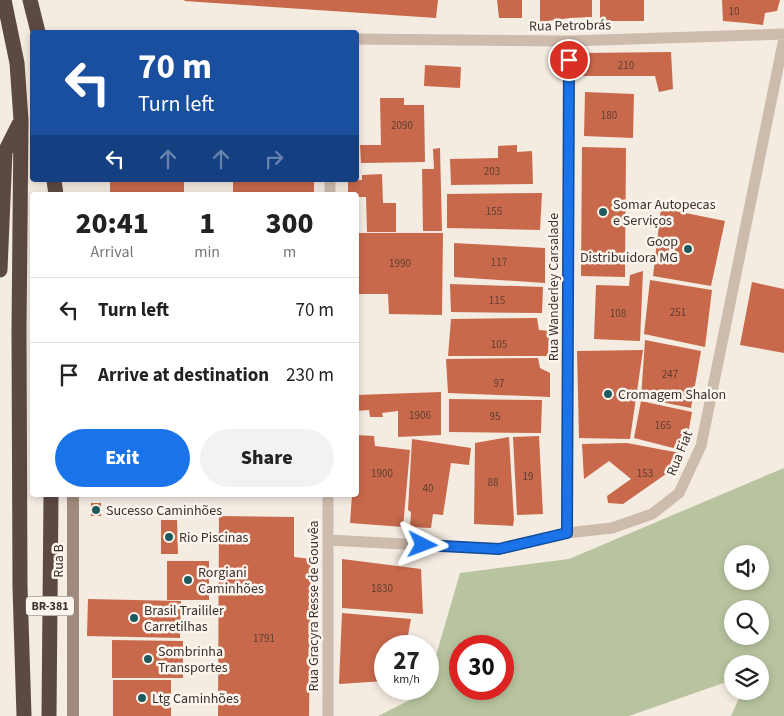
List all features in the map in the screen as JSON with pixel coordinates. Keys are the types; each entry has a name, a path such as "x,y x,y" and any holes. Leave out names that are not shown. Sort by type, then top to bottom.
{"highway":[{"name":"BR-381","path":"4,0 17,63 21,120 19,320 20,567 24,716"},
{"path":"30,0 38,30"},
{"path":"0,270 5,152 21,120"},
{"name":"BR-381","path":"49,716 51,497"}],"street":[{"name":"Rua Petrobrás","path":"359,39 569,41 784,34"},
{"name":"Rua Fiat","path":"328,540 499,549 567,533 612,528 652,514 679,493 701,446 784,38"},
{"name":"Rua Wanderley Carsalade","path":"567,533 569,41"},
{"name":"Rua B","path":"73,497 74,716"},
{"name":"Rua Gracyra Resse de Gouvêa","path":"328,497 328,716"}],"green space":[{"path":"784,468 784,716 731,716 738,700 769,700 769,655 724,655 724,683 629,716 378,716 410,700 439,700 439,645 460,573 569,559"}],"building":[{"path":"185,0 438,0 436,18"},
{"path":"497,0 522,0 522,18 499,18"},
{"path":"540,0 592,0 592,17 540,22"},
{"path":"600,0 644,0 644,21 600,21"},
{"path":"722,0 780,0 777,11 765,13 763,25 723,21"},
{"path":"671,52 673,89 659,92 655,76 580,76 580,53"},
{"path":"425,65 461,67 460,88 424,86"},
{"path":"585,92 634,94 633,138 584,136"},
{"path":"380,98 404,98 404,105 424,105 425,162 361,163 360,145 381,145"},
{"path":"517,145 517,152 532,151 533,184 451,185 450,159 498,158 498,146"},
{"name":"Somar Autopecas e Serviços","path":"582,147 626,148 625,277 581,276"},
{"path":"440,148 442,231 423,231 422,169 434,169 433,149"},
{"path":"382,174 383,203 396,203 396,232 367,232 366,197 359,197 359,192 348,192 348,182 359,182 359,180 362,180 362,175"},
{"path":"110,182 184,182 184,192 110,192"},
{"path":"233,182 314,182 314,192 233,192"},
{"path":"542,193 540,230 447,228 447,194"},
{"name":"Goop Distribuidora MG","path":"661,208 725,221 711,286 653,276"},
{"path":"359,233 443,233 442,315 389,314 388,294 359,294"},
{"path":"454,243 545,248 545,283 454,277"},
{"path":"643,271 640,341 594,339 596,285 629,286 630,275"},
{"path":"650,280 712,290 705,347 644,334"},
{"path":"752,282 784,289 784,353 740,345"},
{"path":"450,284 543,287 542,313 451,312"},
{"path":"537,318 539,330 549,331 548,356 448,356 451,319"},
{"path":"645,340 701,351 691,408 641,398"},
{"name":"Cromagem Shalon","path":"643,350 630,439 579,438 577,351"},
{"path":"538,358 540,368 550,373 550,397 448,393 446,359"},
{"path":"441,392 441,435 398,437 398,411 382,413 383,417 370,417 369,410 359,411 359,395"},
{"path":"449,399 542,400 541,433 449,432"},
{"path":"641,401 692,412 685,451 634,438"},
{"path":"359,435 374,436 375,446 410,450 403,527 350,523 352,497 359,497"},
{"path":"539,436 543,514 517,515 513,437"},
{"path":"509,437 513,526 474,524 475,443"},
{"path":"412,439 471,448 469,465 451,463 443,515 433,514 431,528 410,527 411,512 408,510"},
{"path":"627,443 680,453 676,467 623,504 608,503 607,496 631,479 609,461 584,479 582,444"},
{"name":"Sucesso Caminhões","path":"91,503 101,503 101,516 91,516"},
{"path":"219,516 294,517 294,557 311,559 309,716 218,716"},
{"name":"Rio Piscinas","path":"161,520 177,520 178,554 161,554"},
{"path":"342,559 421,569 423,614 342,608"},
{"name":"Rorgiani Caminhões","path":"167,561 209,561 209,600 167,600"},
{"name":"Brasil Traililer Carretilhas","path":"88,599 181,601 180,638 87,636"},
{"path":"342,613 411,619 408,635 374,635 374,682 339,684"},
{"name":"Sombrinha Transportes","path":"112,640 183,641 183,678 112,678"},
{"name":"Ltg Caminhões","path":"113,680 171,680 171,716 113,716"}],"place":[{"name":"Somar Autopecas e Serviços","path":"603,212"},
{"name":"Goop Distribuidora MG","path":"688,249"},
{"name":"Cromagem Shalon","path":"608,394"},
{"name":"Sucesso Caminhões","path":"96,510"},
{"name":"Rio Piscinas","path":"169,537"},
{"name":"Rorgiani Caminhões","path":"188,580"},
{"name":"Brasil Traililer Carretilhas","path":"134,618"},
{"name":"Sombrinha Transportes","path":"148,659"},
{"name":"Ltg Caminhões","path":"142,698"}],"route":[{"path":"423,545 499,549 567,533 569,60"}]}
